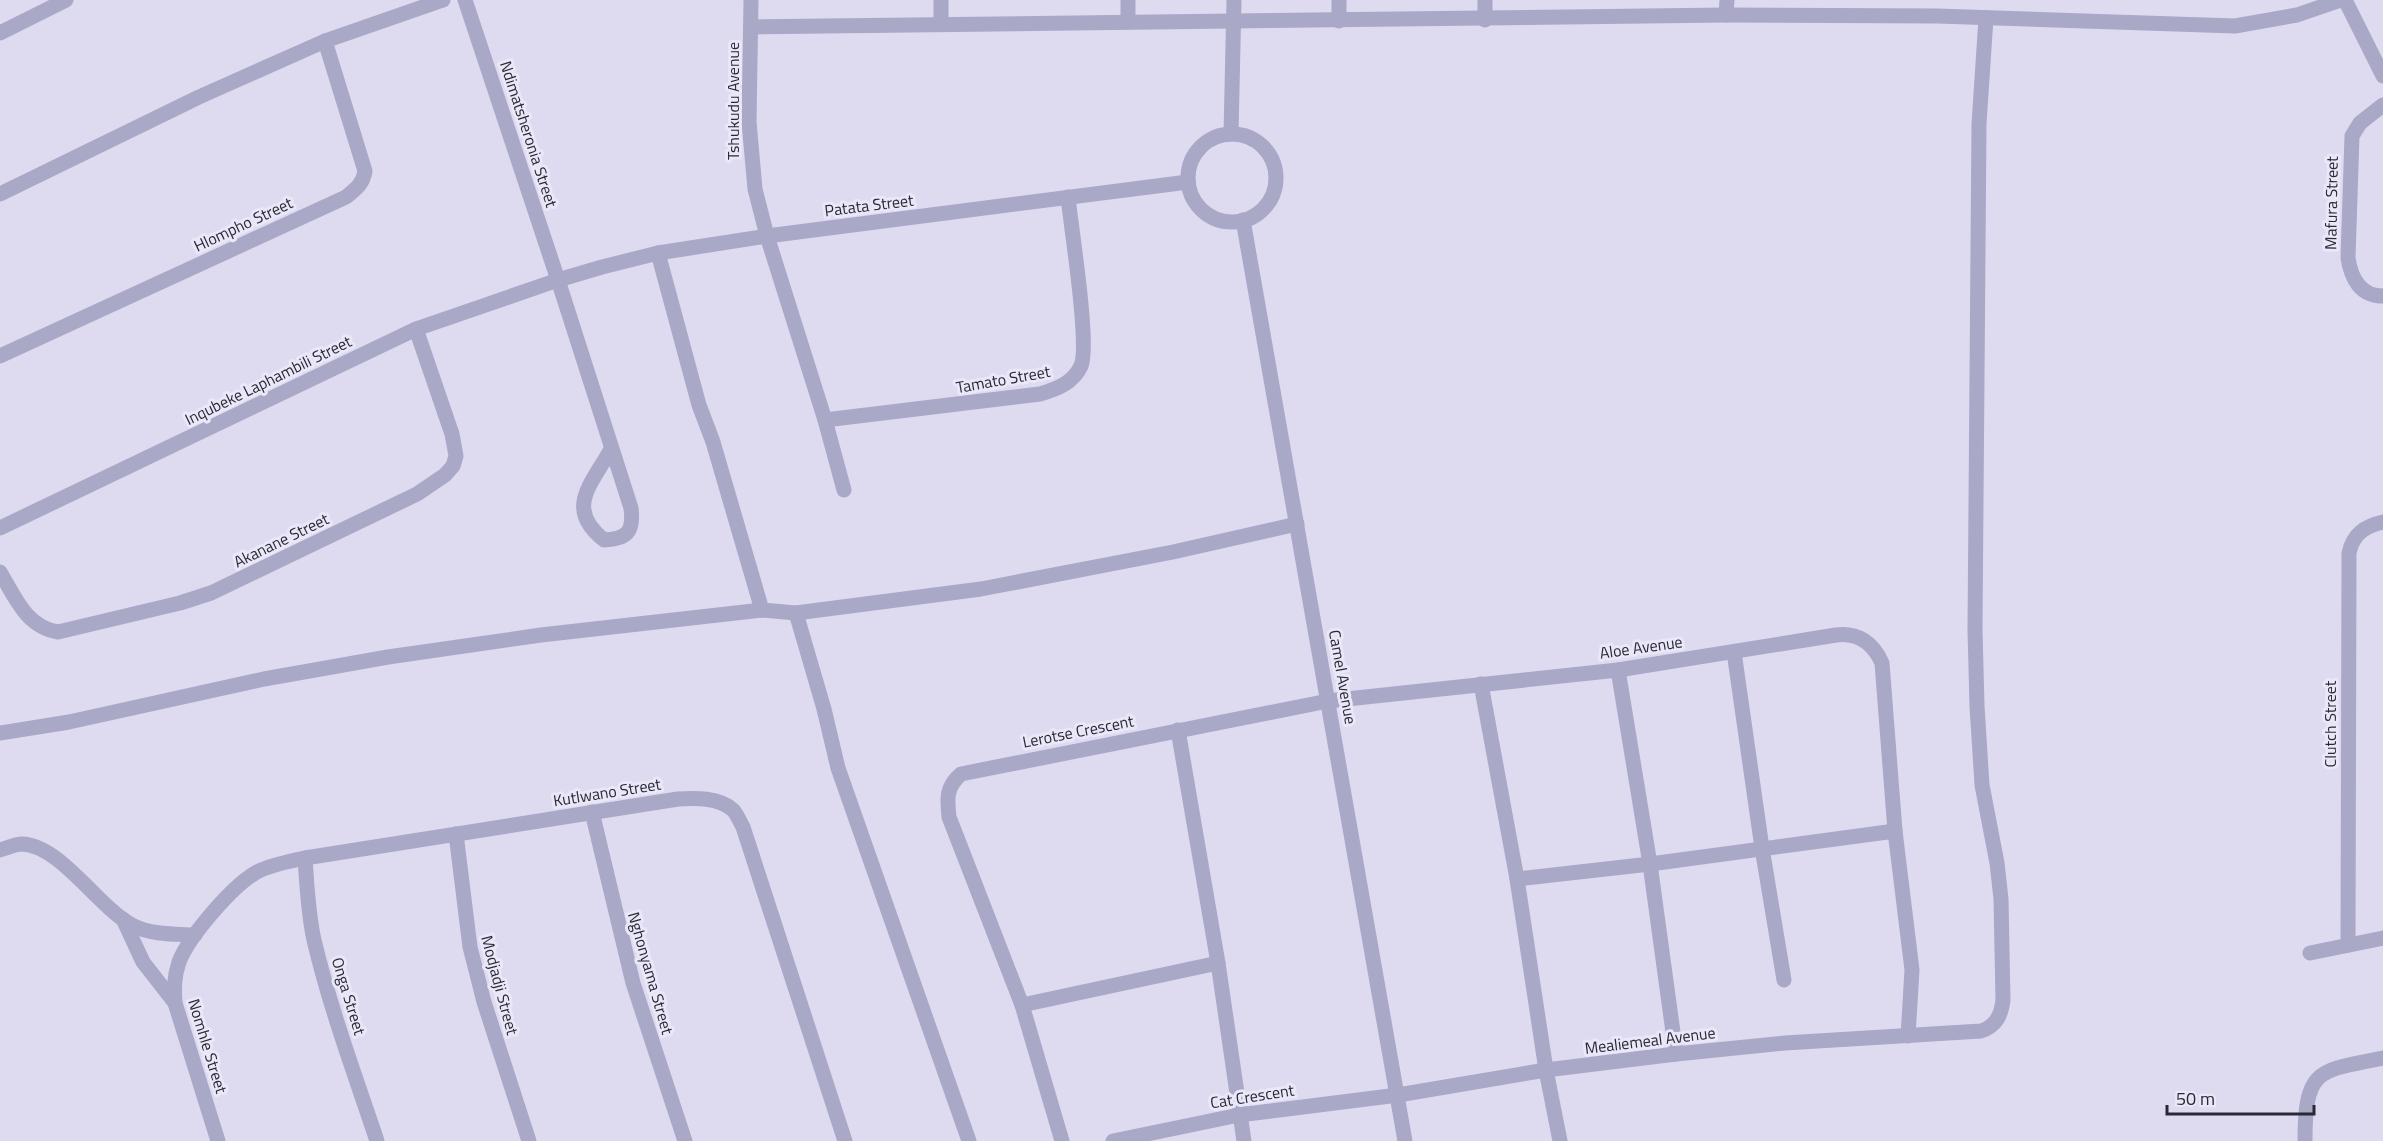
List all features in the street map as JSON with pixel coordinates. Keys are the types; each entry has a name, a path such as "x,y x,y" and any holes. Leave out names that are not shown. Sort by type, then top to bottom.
{"street":[{"path":"0,33 66,0"},
{"path":"0,194 199,97 325,41 443,0"},
{"name":"Ndimatsheronia Street","path":"465,0 558,280 631,508 633,523 627,534 616,540 604,540 587,524 582,511 584,497 612,449"},
{"name":"Tshukudu Avenue","path":"751,0 750,155 755,189 767,236"},
{"path":"941,0 941,24"},
{"path":"1128,0 1128,22"},
{"path":"1231,134 1234,0"},
{"path":"1339,0 1339,21"},
{"path":"1485,0 1485,20"},
{"path":"1938,16 1941,0"},
{"path":"751,27 1485,20 1726,8 2235,26 2297,15 2343,0 2383,76"},
{"name":"Mealiemeal Avenue","path":"1398,1095 1546,1070 1676,1054 1785,1043 1987,1029 1997,1021 2003,1000 2001,899 1997,863 1982,785 1975,630 1979,124 1986,18"},
{"name":"Hlompho Street","path":"0,356 336,202 358,188 364,180 365,171 325,41"},
{"name":"Mafura Street","path":"2383,105 2360,123 2352,136 2348,258 2350,271 2360,287 2374,296 2383,296"},
{"path":"1231,134 1245,136 1258,143 1268,153 1274,167 1276,181 1272,196 1264,208 1253,217 1225,221 1212,217 1200,208 1192,196 1188,183 1189,168 1194,155 1203,144 1216,137 1231,134"},
{"name":"Patata Street","path":"558,280 658,253 767,236 1188,183"},
{"name":"Tamato Street","path":"825,420 1040,394 1060,388 1073,378 1081,366 1083,336 1068,197"},
{"name":"Camel Avenue","path":"1243,220 1405,1141"},
{"path":"767,236 825,420 844,490"},
{"path":"658,253 699,405 713,442 762,610"},
{"name":"Inqubeke Laphambili Street","path":"0,528 416,329 558,280"},
{"name":"Akanane Street","path":"0,572 33,622 45,630 58,632 180,603 212,593 417,494 445,475 453,466 456,456 452,434 416,329"},
{"name":"Clutch Street","path":"2348,945 2349,553 2351,544 2362,530 2383,522"},
{"path":"0,733 69,722 264,679 388,657 541,635 762,610 796,613 981,589 1162,554 1297,524"},
{"path":"796,613 824,709 838,768 969,1141"},
{"name":"Aloe Avenue","path":"1178,730 1329,701 1618,669 1845,633 1855,635 1872,647 1882,663 1895,831 1912,970 1908,1036"},
{"path":"1734,652 1762,848 1784,980"},
{"path":"1618,669 1650,864 1676,1054"},
{"path":"1481,684 1517,879 1546,1070 1560,1141"},
{"path":"1178,730 1218,963 1244,1141"},
{"name":"Lerotse Crescent","path":"1062,1141 1022,1005 951,825 947,792 951,783 961,774 974,770 1178,730"},
{"name":"Kutlwano Street","path":"180,960 195,935 226,898 259,871 281,863 678,799 699,798 720,803 734,810 743,827 845,1141"},
{"name":"Nghonyama Street","path":"592,812 633,983 686,1141"},
{"path":"1517,879 1650,864 1895,831"},
{"name":"Modjadji Street","path":"456,834 470,947 484,1002 529,1141"},
{"path":"0,850 22,844 44,850 71,870 100,902 123,919 149,931 195,935"},
{"name":"Onga Street","path":"305,858 307,901 314,939 325,981 377,1141"},
{"path":"123,919 142,962 175,1003"},
{"path":"2310,953 2383,938"},
{"name":"Nomhle Street","path":"180,960 173,984 175,1003 218,1141"},
{"path":"1022,1005 1218,963"},
{"path":"2305,1141 2309,1091 2316,1079 2331,1068 2383,1058"},
{"name":"Cat Crescent","path":"1113,1141 1239,1115 1398,1095"}]}
